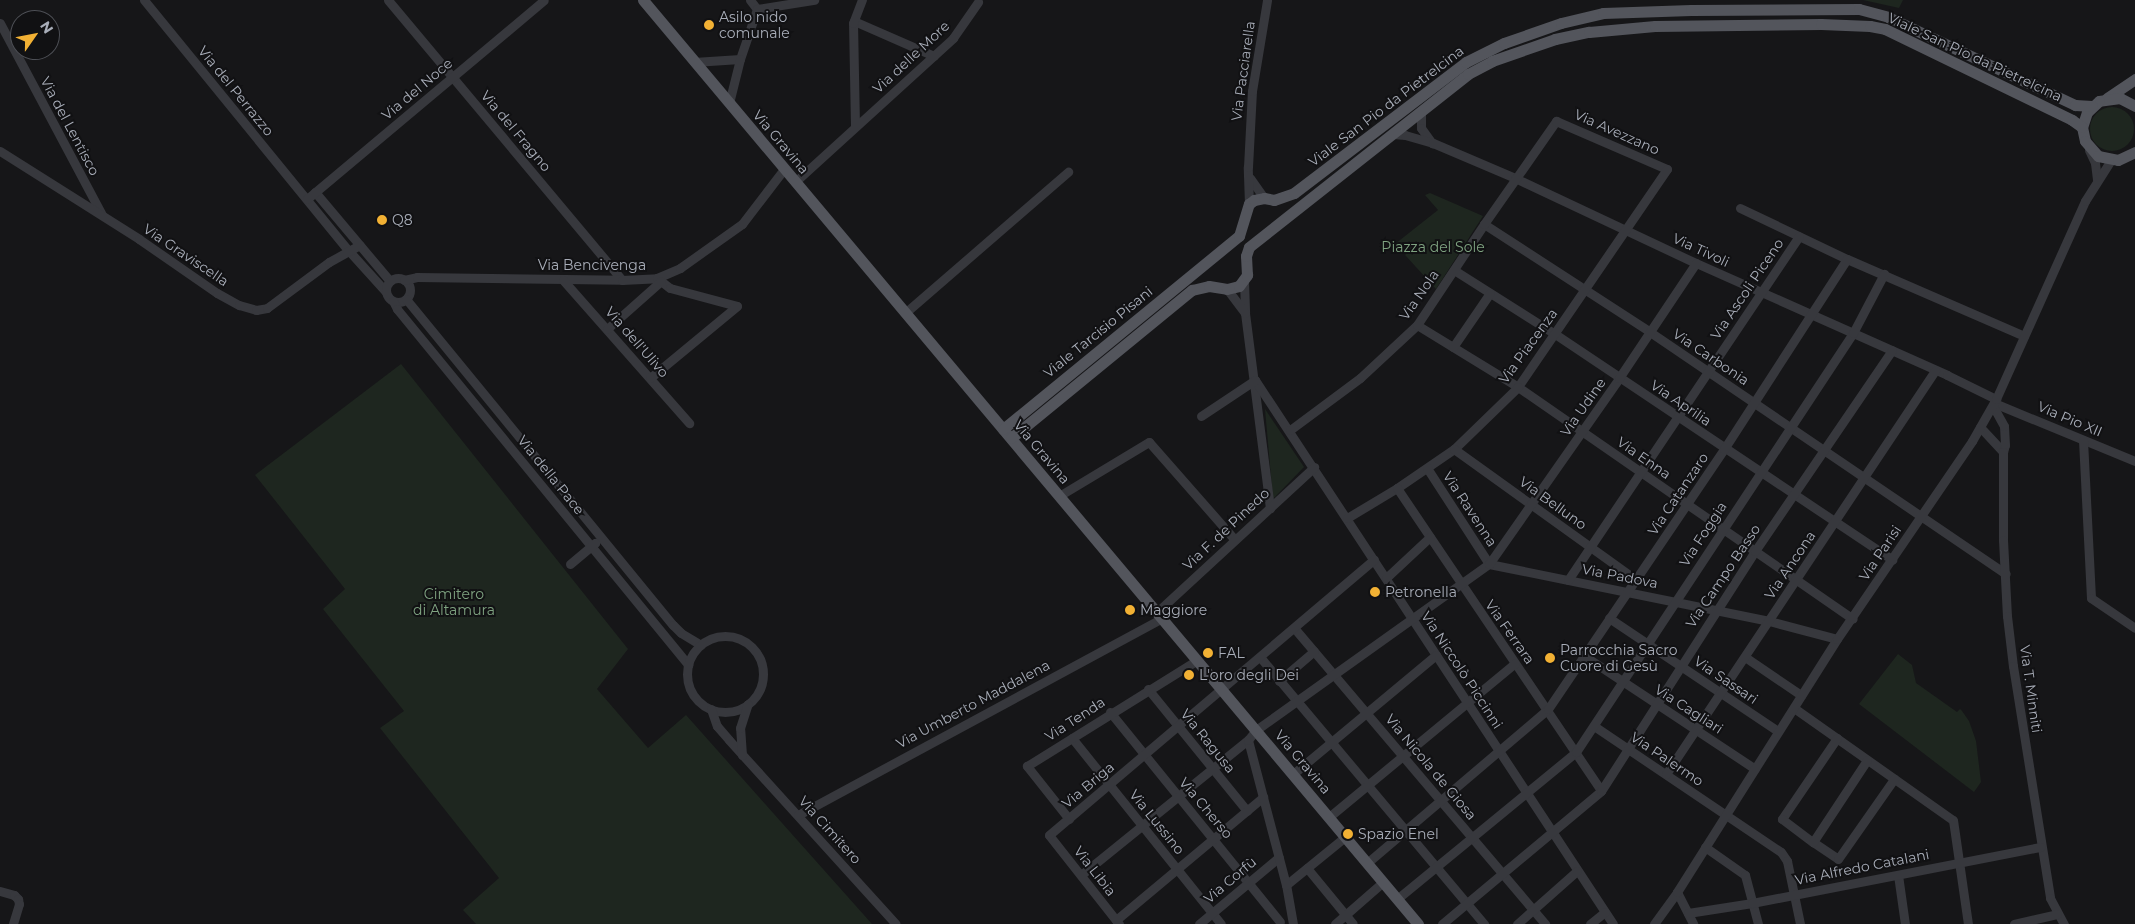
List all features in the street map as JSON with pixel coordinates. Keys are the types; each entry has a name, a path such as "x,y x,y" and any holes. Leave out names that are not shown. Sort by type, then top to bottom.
{"main road":[{"name":"Via Gravina","path":"643,0 1418,924"},
{"name":"Viale San Pio da Pietrelcina","path":"1249,204 1254,200 1269,199 1294,193 1466,62 1482,53 1530,33 1603,13 1692,10 1859,9 1888,17 2075,105 2092,106"},
{"name":"Viale San Pio da Pietrelcina","path":"1244,281 1249,248 1468,74 1492,61 1554,39 1598,31 1655,26 1847,24 1885,30 2072,120 2082,128"},
{"path":"2135,78 2092,106 2085,117 2082,128 2088,147 2098,156 2110,160 2125,159 2135,152"},
{"path":"2107,98 2120,98 2133,105 2135,84"},
{"path":"1269,199 1281,210 1281,222"},
{"name":"Viale Tarcisio Pisani","path":"1007,434 1239,236 1249,204"},
{"path":"1212,259 1209,275 1222,288"},
{"name":"Viale Tarcisio Pisani","path":"1007,434 1192,290 1200,287 1232,289 1244,281"}],"street":[{"name":"Via del Perrazzo","path":"144,0 307,199"},
{"name":"Via del Fragno","path":"388,0 622,280"},
{"name":"Via del Noce","path":"307,199 544,0"},
{"path":"750,0 757,9"},
{"path":"757,9 813,0"},
{"path":"855,126 854,21 862,0"},
{"name":"Via Pacciarella","path":"1249,204 1248,176 1252,91 1267,0"},
{"name":"Via delle More","path":"796,182 855,126 934,56 962,28 978,2"},
{"path":"729,103 740,59 757,9"},
{"path":"854,21 934,56"},
{"name":"Via del Lentisco","path":"0,23 102,216"},
{"path":"694,62 740,59"},
{"path":"1421,112 1421,128 1433,144"},
{"name":"Via Avezzano","path":"1556,120 1667,169"},
{"name":"Via Nola","path":"1290,430 1360,378 1417,325 1556,120"},
{"name":"Via Tivoli","path":"1392,134 1405,135 1433,144 1516,178 1761,292 1935,370 1994,402"},
{"path":"2088,147 2095,162 2097,180"},
{"name":"Via Graviscella","path":"0,150 216,293 239,305 256,310 267,308 329,262 360,245"},
{"name":"Via Parisi","path":"1654,924 1677,892 1837,639 1853,619 1980,427 1994,402 2085,201 2110,160"},
{"name":"Via Bencivenga","path":"407,283 417,277 659,280 680,268 742,224 784,169"},
{"name":"Via Piacenza","path":"1347,518 1397,488 1454,449 1518,387 1667,169"},
{"path":"905,313 1068,172"},
{"path":"1248,176 1269,199"},
{"path":"315,192 390,281"},
{"path":"307,199 349,251 394,301 401,302 410,294 407,283 396,278 390,281 386,292"},
{"path":"1740,208 1847,259 2024,336"},
{"name":"Via Carbonia","path":"1484,224 1650,332 2006,574"},
{"name":"Via Ascoli Piceno","path":"1568,580 1799,236"},
{"name":"Via Catanzaro","path":"1367,863 1548,709 1755,404 1847,259"},
{"name":"Via Udine","path":"1489,564 1582,432 1696,262"},
{"name":"Via Aprilia","path":"1454,270 1555,334 1759,473 1892,560"},
{"name":"Via Foggia","path":"1397,899 1576,752 1853,333 1884,274"},
{"name":"Via dell'Ulivo","path":"564,280 689,423"},
{"path":"607,329 659,280 670,288 738,306 650,378"},
{"path":"1244,281 1245,313 1270,508"},
{"path":"1222,288 1245,313"},
{"path":"1453,347 1490,292"},
{"name":"Via della Pace","path":"406,298 600,538 673,625 681,633 700,645"},
{"name":"Via della Pace","path":"394,301 397,309 688,665"},
{"name":"Via Enna","path":"1417,325 1518,387 1853,619"},
{"name":"Via Campo Basso","path":"1442,924 1600,791 1755,551 1892,350"},
{"name":"Via Ancona","path":"1666,774 1935,370"},
{"path":"1201,416 1255,380"},
{"name":"Via Niccolò Piccinni","path":"1255,380 1290,430 1411,618 1613,924"},
{"name":"Via Pio XII","path":"1994,402 2135,461"},
{"name":"Via T. Minniti","path":"1994,402 2004,426 2006,574 2013,666 2050,898 2064,924"},
{"path":"1980,427 2003,452"},
{"path":"2083,440 2091,598 2135,628"},
{"path":"1060,496 1149,442 1235,540"},
{"name":"Via Belluno","path":"1454,449 1635,579"},
{"name":"Via F. de Pinedo","path":"1159,615 1235,540 1314,467"},
{"name":"Via Ravenna","path":"1427,468 1489,564"},
{"name":"Via Ferrara","path":"1397,488 1460,583 1548,709 1600,791"},
{"path":"1386,578 1430,537"},
{"path":"570,564 600,538"},
{"name":"Via Briga","path":"1048,835 1294,629 1374,559"},
{"path":"1081,875 1248,740 1256,730 1489,564"},
{"name":"Via Padova","path":"1489,564 1769,621 1837,639"},
{"name":"Via Umberto Maddalena","path":"798,815 1159,615"},
{"name":"Via Sassari","path":"1609,618 1778,731"},
{"name":"Via Nicola de Giosa","path":"1294,629 1545,924"},
{"path":"731,636 742,640 754,650 762,665 763,676 756,696 748,704 736,710 724,712 711,709 702,704 692,691 687,676 692,654 700,645 710,639 731,636"},
{"path":"1280,681 1314,651"},
{"path":"1293,774 1436,655"},
{"name":"Via Cagliari","path":"1583,656 1755,769"},
{"path":"1260,657 1484,924"},
{"path":"1744,657 1801,695"},
{"name":"Via Tenda","path":"1069,819 1027,766 1110,712 1197,660"},
{"path":"1329,817 1515,663"},
{"name":"Via Ragusa","path":"1148,689 1247,811"},
{"path":"742,755 740,728 748,704"},
{"path":"1794,708 1953,820 1968,924"},
{"name":"Via Cimitero","path":"711,709 718,726 742,755 896,924"},
{"name":"Via Cherso","path":"1110,712 1248,880 1279,923"},
{"name":"Via Palermo","path":"1594,726 1726,814 1784,856 1800,924"},
{"name":"Via Lussino","path":"1072,738 1221,924"},
{"path":"1837,738 1782,819 1813,842 1838,859 1894,779"},
{"path":"1248,740 1286,885 1293,924"},
{"path":"1813,842 1867,760"},
{"path":"1118,922 1177,868 1263,797"},
{"name":"Via Libia","path":"1048,835 1118,922"},
{"path":"1286,885 1345,837"},
{"path":"1705,847 1745,875 1758,924"},
{"name":"Via Alfredo Catalani","path":"1688,913 1752,903 2041,847"},
{"name":"Via Corfù","path":"1198,924 1248,880 1279,857"},
{"path":"1307,868 1353,924"},
{"path":"1517,924 1577,871"},
{"path":"1898,875 1905,924"},
{"path":"1335,924 1383,882"},
{"path":"0,891 14,895 18,899 19,904 13,924"},
{"path":"1677,892 1693,924"},
{"path":"1590,924 1605,912"},
{"path":"1279,923 1292,913"},
{"path":"2014,924 2057,914"}],"green space":[{"path":"1863,0 1903,0 1899,8"},
{"path":"2116,107 2128,113 2133,120 2133,138 2128,145 2121,150 2108,151 2100,148 2093,141 2090,125 2093,117 2100,110"},
{"name":"Piazza del Sole","path":"1430,193 1483,216 1436,289 1395,244 1438,210 1425,195"},
{"name":"Cimitero di Altamura","path":"401,364 628,649 597,689 648,748 686,715 872,924 476,924 463,910 499,878 380,728 404,711 323,609 345,589 255,475"},
{"path":"1265,409 1304,467 1273,499"},
{"path":"1898,654 1912,665 1916,683 1957,712 1960,709 1969,721 1976,741 1981,782 1974,792 1859,704"}],"place":[{"name":"Asilo nido comunale","path":"709,25"},
{"name":"Q8","path":"382,220"},
{"name":"Petronella","path":"1375,592"},
{"name":"Maggiore","path":"1130,610"},
{"name":"FAL","path":"1208,653"},
{"name":"Parrocchia Sacro Cuore di Gesù","path":"1550,658"},
{"name":"L'oro degli Dei","path":"1189,675"},
{"name":"Spazio Enel","path":"1348,834"}]}
